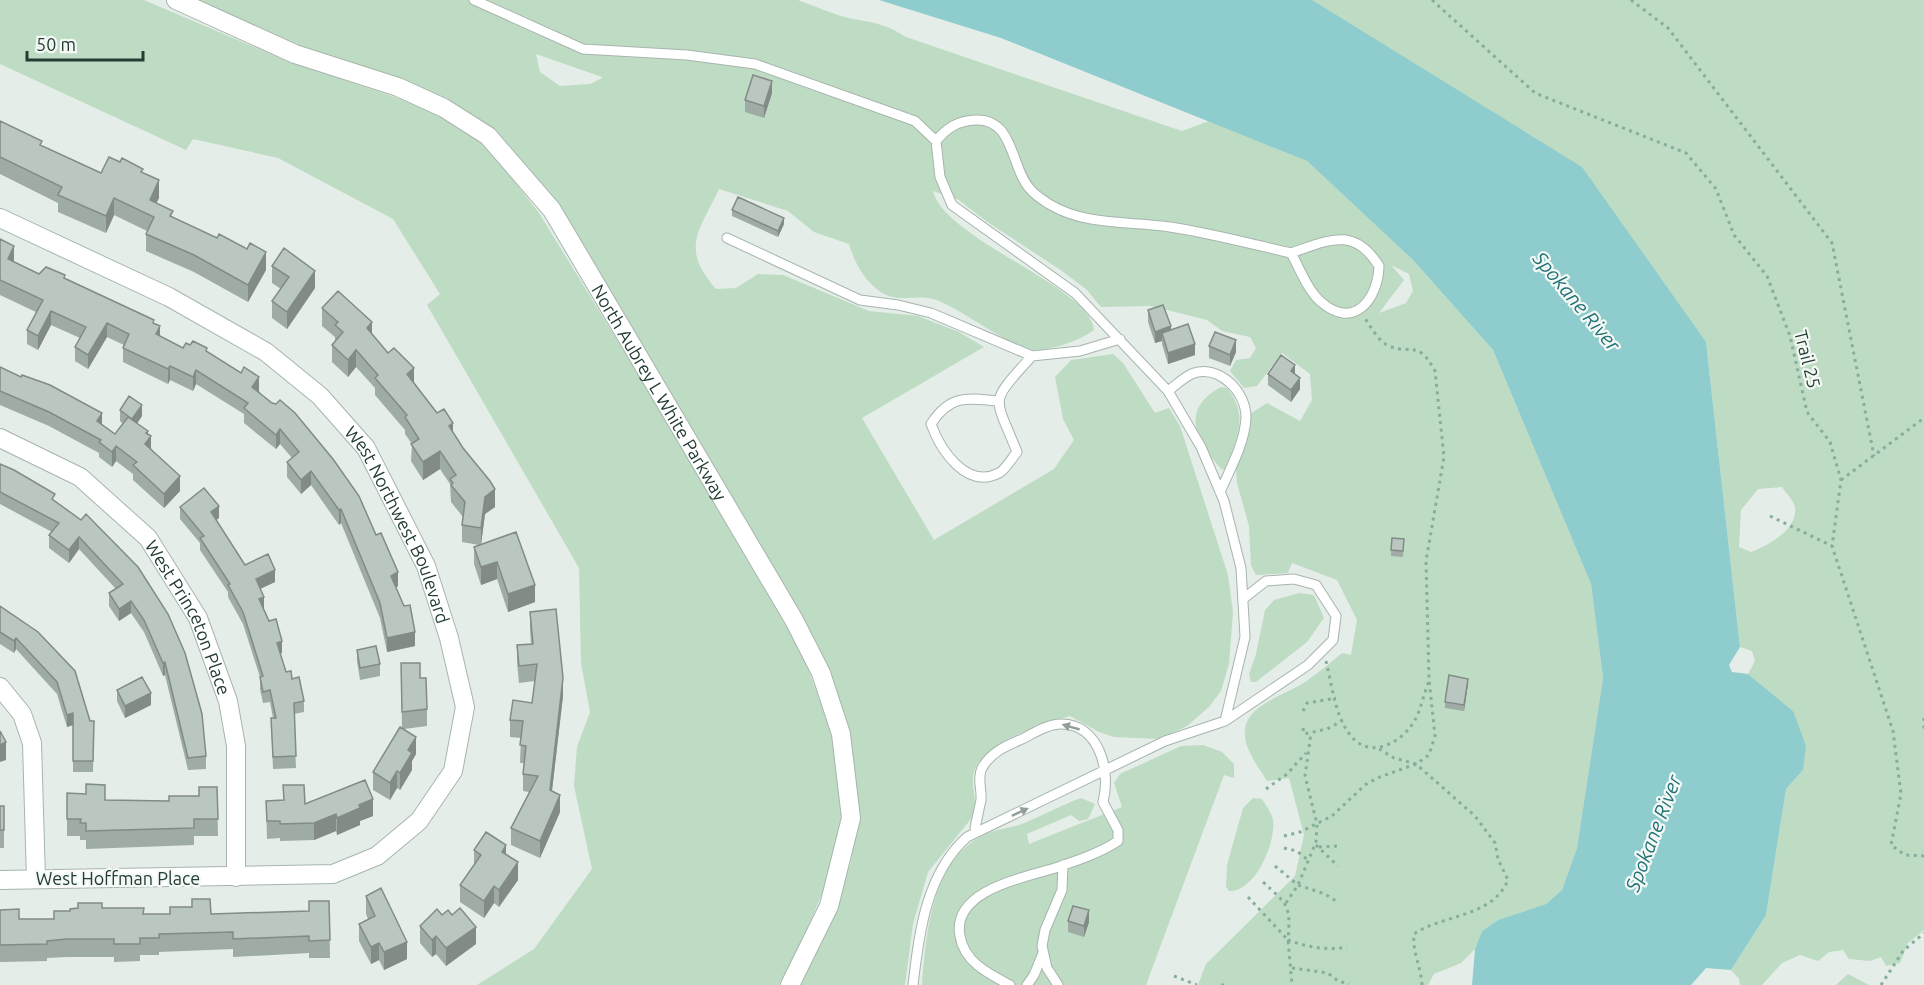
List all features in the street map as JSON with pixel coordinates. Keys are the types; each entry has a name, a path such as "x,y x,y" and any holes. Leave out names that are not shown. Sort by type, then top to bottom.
{"street":[{"name":"North Aubrey L White Parkway","path":"176,0 295,54 398,87 444,108 489,136 552,210 794,620 820,673 841,734 851,818 829,906 790,985"},
{"name":"West Northwest Boulevard","path":"0,218 169,297 266,352 321,396 366,448 426,566 449,638 465,707 453,771 419,821 377,856 333,874 236,877"},
{"name":"West Princeton Place","path":"0,438 80,477 140,530 148,538 198,618 228,701 236,746 236,877"},
{"path":"0,687 22,714 32,743 36,879"},
{"name":"West Hoffman Place","path":"0,880 236,877"}],"lane":[{"path":"474,0 583,49 687,55 755,63 915,120 936,141 940,177 951,206 1075,293 1168,391 1201,447 1220,492 1241,568 1245,638 1225,721"},
{"path":"936,141 948,127 966,120 981,120 999,127 1031,190 1063,211 1099,220 1169,227 1291,253 1333,240 1346,238 1358,242 1371,252 1379,266 1376,290 1369,302 1359,310 1348,314 1338,312 1318,300 1291,253"},
{"path":"727,238 860,300 931,313 1032,356 1080,351 1120,339"},
{"path":"997,401 968,398 949,403 931,424 938,445 964,472 982,477 1000,473 1017,452 998,409 997,401 1006,385 1032,356"},
{"path":"1168,391 1191,374 1205,370 1223,378 1242,397 1246,417 1240,444 1220,492"},
{"path":"913,985 920,928 935,883 946,860 967,837 1105,768 1165,741 1225,721 1308,665 1332,640 1336,616 1316,585 1294,579 1266,580 1243,599"},
{"path":"975,828 981,798 981,772 990,757 1003,747 1046,728 1061,724 1077,727 1097,743 1105,768 1107,788 1103,802 1118,830 1118,841 1063,865 1013,879 972,902 961,918 960,939 969,957 991,976 1010,985"},
{"path":"1027,985 1043,953 1045,930 1062,890 1063,865"},
{"path":"1043,953 1047,968 1058,985"}],"path":[{"name":"Trail 25","path":"1432,0 1535,93 1686,153 1716,189 1734,235 1767,276 1790,336 1807,411 1830,442 1841,480 1832,546 1893,732 1901,794 1892,845 1905,855 1924,856"},
{"path":"1631,0 1668,28 1832,243 1874,456"},
{"path":"1284,836 1317,824 1345,806 1365,785 1386,773 1416,764 1429,755 1435,736 1429,679 1426,561 1444,457 1435,371 1428,358 1414,348 1389,345 1376,334 1359,310"},
{"path":"1841,480 1924,418"},
{"path":"1770,516 1832,546"},
{"path":"1323,649 1342,721 1351,736 1365,748 1379,749 1394,758 1416,764 1475,816 1495,843 1498,859 1508,880 1502,894 1464,916 1422,929 1414,934 1413,946 1421,967 1422,985"},
{"path":"1379,749 1396,740 1414,721 1429,679"},
{"path":"1303,711 1307,703 1335,698"},
{"path":"1924,718 1924,729"},
{"path":"1304,728 1304,734 1311,733 1342,721"},
{"path":"1286,903 1298,885 1315,844 1317,824 1305,776 1311,733"},
{"path":"1266,789 1299,764 1308,752"},
{"path":"1315,844 1338,866"},
{"path":"1320,847 1337,846"},
{"path":"1284,848 1298,851 1309,861"},
{"path":"1275,866 1298,885 1325,894 1340,903"},
{"path":"1263,882 1286,903 1290,915 1288,940 1292,985"},
{"path":"1248,897 1288,940 1335,950 1347,947"},
{"path":"1881,985 1903,951 1924,933"},
{"path":"1292,968 1328,973 1338,981 1349,984"},
{"path":"1174,976 1197,985"}],"green space":[{"path":"0,0 144,0 287,61 424,107 462,127 488,148 539,213 728,521 805,661 835,740 842,806 835,862 800,947 779,985 477,985 534,949 592,869 574,786 577,747 590,712 581,663 579,568 427,305 440,294 393,219 278,158 193,139 186,150 0,64"},
{"path":"182,0 798,0 839,15 880,25 906,37 1182,131 1209,121 1307,161 1413,260 1493,350 1591,584 1603,678 1577,848 1562,890 1546,904 1498,920 1482,931 1475,949 1461,963 1434,974 1428,985 1198,985 1206,964 1295,876 1304,835 1289,778 1267,781 1246,743 1247,721 1260,707 1305,682 1342,653 1351,655 1357,620 1337,580 1292,563 1288,573 1256,575 1251,565 1249,526 1237,483 1236,468 1246,443 1250,414 1267,403 1300,421 1312,400 1310,374 1282,353 1257,386 1244,388 1230,371 1236,360 1250,358 1256,348 1250,337 1222,331 1207,320 1151,306 1101,307 1087,290 1062,271 986,221 959,200 933,191 943,209 962,227 1069,297 1087,314 1094,330 1072,342 1054,347 1037,350 1022,348 936,300 899,298 885,294 863,275 849,244 814,232 788,211 719,189 696,240 698,262 716,289 736,288 758,274 783,275 869,311 918,316 959,332 984,347 862,418 934,540 1054,469 1074,440 1063,419 1055,377 1071,360 1113,354 1123,363 1155,413 1169,408 1180,426 1228,575 1233,612 1229,664 1221,691 1209,707 1187,726 1159,739 1114,737 1099,732 1070,716 1013,737 998,745 977,765 973,777 975,814 928,872 913,924 905,985 795,985 834,910 851,862 857,817 846,731 610,296 491,134","holes":["536,54 602,77 602,78 590,84 560,86 540,72","1391,265 1409,274 1413,291 1406,303 1379,313 1404,280"]},
{"path":"1312,0 1924,0 1924,930 1908,943 1900,963 1886,966 1881,957 1870,961 1849,959 1843,950 1829,952 1818,961 1800,955 1782,963 1762,985 1740,985 1739,979 1731,970 1766,915 1786,789 1803,770 1793,711 1748,674 1755,661 1752,651 1740,647 1706,342","holes":["1782,487 1795,507 1795,515 1787,530 1773,541 1751,552 1739,547 1741,510 1758,489"]},
{"path":"1221,387 1227,388 1234,398 1239,418 1237,436 1227,468 1222,470 1205,448 1196,427 1196,416 1200,406 1208,396"},
{"path":"1299,593 1314,595 1324,618 1307,642 1256,682 1251,682 1249,674 1256,654 1265,610 1274,600"},
{"path":"1203,745 1222,752 1234,764 1234,778 1224,775 1146,985 922,985 926,944 935,900 953,861 968,845 986,834 1022,824 1081,798 1095,804 1088,819 1079,821 1071,815 1027,834 1029,844 1122,807 1114,783 1120,774 1181,746"},
{"path":"1253,798 1262,799 1271,815 1273,830 1271,841 1255,875 1247,884 1229,891 1226,887 1227,865 1243,808"},
{"path":"1848,974 1869,985 1836,985"}],"water":[{"name":"Spokane River","path":"879,0 1312,0 1582,167 1706,342 1740,647 1729,665 1732,672 1748,674 1793,711 1806,746 1803,770 1786,789 1766,915 1731,970 1706,968 1691,985 1472,985 1475,949 1482,931 1498,920 1546,904 1562,890 1577,848 1603,678 1591,584 1493,350 1413,260 1307,161 1001,38"}],"building":[{"path":"753,75 772,81 764,106 745,100"},
{"path":"0,121 42,141 40,145 101,173 109,157 120,162 122,158 143,169 141,172 159,180 150,200 173,211 170,216 217,238 219,234 247,249 250,243 266,252 248,285 194,255 146,234 154,217 114,198 106,216 58,195 62,187 0,157"},
{"path":"738,197 784,218 778,231 732,210"},
{"path":"0,239 14,246 8,259 39,274 46,267 65,275 64,278 154,320 153,323 160,326 156,334 183,348 186,343 190,345 193,341 207,348 206,351 241,373 244,367 259,377 252,387 272,403 276,404 280,400 295,413 333,459 359,496 376,535 381,533 398,572 391,576 404,606 410,605 415,632 387,638 380,603 341,509 339,510 311,471 301,480 287,462 299,452 280,429 276,435 244,408 248,403 196,370 193,377 170,366 168,369 123,348 129,334 107,323 88,355 75,347 86,327 51,311 38,336 27,330 43,300 0,280"},
{"path":"284,248 315,271 287,312 272,301 289,277 272,266"},
{"path":"338,291 372,322 367,328 388,353 394,348 414,368 407,374 437,413 444,409 453,423 449,426 463,448 495,489 485,497 481,528 462,525 465,502 451,485 453,483 450,479 456,475 440,451 423,462 411,444 419,439 405,417 407,415 375,378 378,375 356,350 348,360 332,345 343,332 335,325 338,322 322,308"},
{"path":"1163,305 1171,326 1155,332 1148,310"},
{"path":"1188,324 1195,344 1168,353 1162,333"},
{"path":"1215,332 1236,340 1230,355 1209,346"},
{"path":"1281,355 1295,365 1291,371 1300,378 1291,390 1268,374"},
{"path":"0,367 21,377 22,375 50,385 102,413 97,421 115,434 128,417 148,431 146,433 151,436 145,444 180,476 164,494 133,465 137,462 116,446 112,452 99,442 101,440 49,412 0,391"},
{"path":"129,396 142,405 132,419 120,410"},
{"path":"0,464 55,494 52,499 81,520 86,514 138,567 168,614 185,653 202,714 206,756 188,758 165,662 163,663 144,620 131,601 119,609 109,593 123,584 79,537 69,550 49,535 59,523 0,492"},
{"path":"204,488 219,506 211,512 245,565 268,554 275,570 256,579 264,597 259,599 269,621 276,619 282,641 277,643 286,672 291,671 292,679 299,677 304,701 294,703 296,756 273,757 271,718 276,718 270,690 263,692 260,677 263,676 243,612 228,585 230,584 200,538 204,536 180,507"},
{"path":"516,532 535,585 508,594 497,562 481,567 474,547"},
{"path":"1392,538 1404,539 1403,551 1391,550"},
{"path":"0,606 38,632 75,671 90,721 94,721 93,761 73,761 73,713 67,715 57,682 16,638 14,641 0,632"},
{"path":"556,609 563,678 550,790 560,795 540,841 511,828 538,776 523,774 526,746 520,745 523,721 510,720 513,700 532,703 537,664 519,666 517,645 533,644 530,612"},
{"path":"376,646 380,664 360,668 357,650"},
{"path":"401,663 420,663 420,678 426,678 427,709 402,712"},
{"path":"1449,675 1468,679 1464,705 1445,702"},
{"path":"142,677 151,693 125,706 117,690"},
{"path":"400,727 416,737 408,750 412,753 400,773 397,771 390,783 373,772"},
{"path":"0,731 6,742 0,745"},
{"path":"365,780 373,799 359,805 360,808 337,818 336,814 314,823 280,824 280,821 267,821 266,801 284,800 283,785 304,785 305,804"},
{"path":"86,784 105,785 105,800 169,801 169,796 199,796 199,787 217,787 218,819 194,819 194,828 86,831 86,823 80,823 81,819 67,819 67,793 86,794"},
{"path":"0,806 4,806 4,830 0,830"},
{"path":"486,832 506,845 502,852 518,862 499,890 494,886 484,901 460,885 481,855 474,850"},
{"path":"381,888 407,942 384,952 379,943 371,947 359,924 375,916 366,896"},
{"path":"192,899 210,899 211,914 309,911 309,901 329,901 330,940 309,941 309,936 233,939 233,932 159,934 159,938 140,938 140,944 114,944 114,939 67,939 47,941 47,944 0,945 0,910 19,909 19,919 54,919 54,911 70,911 70,909 78,908 78,903 102,903 102,908 144,908 143,914 170,914 170,907 192,907"},
{"path":"1073,906 1089,910 1084,926 1068,921"},
{"path":"460,908 476,927 446,948 436,936 432,940 420,926 437,909 442,915 448,910 452,915"}]}
